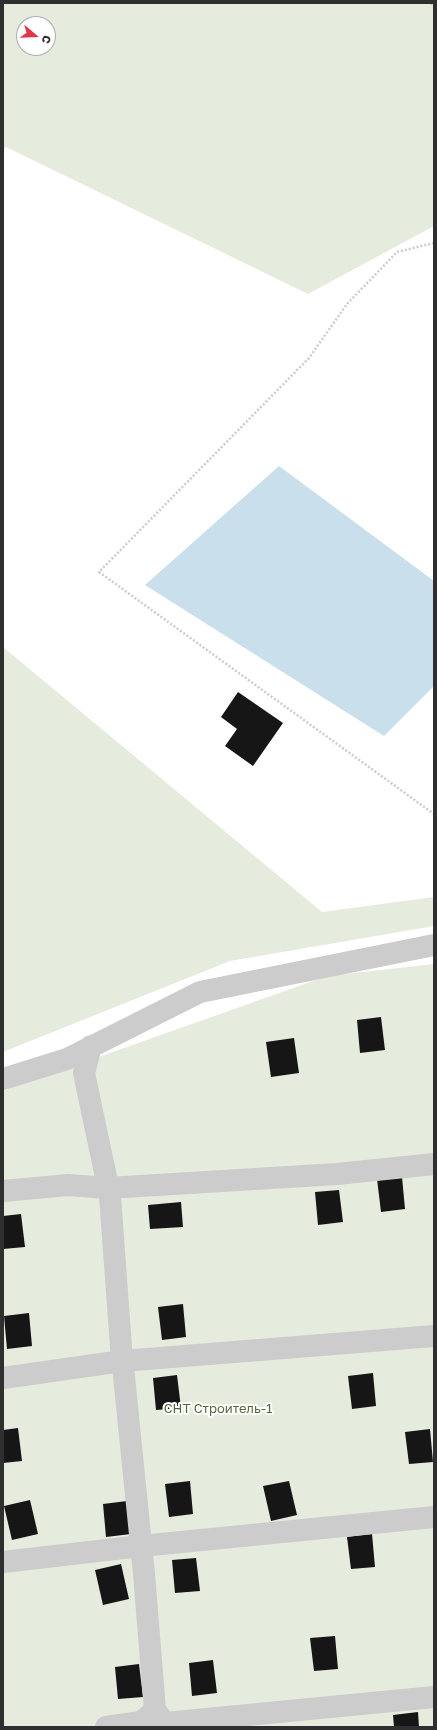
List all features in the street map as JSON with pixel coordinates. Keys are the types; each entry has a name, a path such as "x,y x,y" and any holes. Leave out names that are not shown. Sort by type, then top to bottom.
{"street":[{"path":"3,1079 67,1059 200,992 434,945"},
{"path":"91,1046 84,1073 108,1188 122,1361 141,1546 155,1710 165,1723 434,1697"},
{"path":"3,1191 68,1185 108,1188 337,1174 434,1164"},
{"path":"3,1378 122,1361 434,1336"},
{"path":"3,1562 141,1546 434,1517"},
{"path":"106,1727 140,1722 155,1710"}],"path":[{"path":"430,3 434,7"},
{"path":"434,243 398,252 347,304 309,358 99,572 434,814"}],"green space":[{"path":"3,3 434,3 434,226 308,294 6,147 3,150"},
{"path":"3,647 322,912 434,897 434,926 230,961 3,1052"},
{"name":"СНТ Строитель-1","path":"434,964 434,1727 3,1727 3,1091 327,976"}],"water":[{"path":"279,466 434,581 434,686 384,736 145,585"}],"building":[{"path":"238,692 283,723 253,766 225,746 237,729 221,717"},
{"path":"381,1017 385,1050 360,1053 357,1020"},
{"path":"294,1038 299,1073 271,1077 266,1042"},
{"path":"402,1177 405,1209 381,1212 377,1179"},
{"path":"339,1190 343,1222 318,1225 315,1192"},
{"path":"181,1202 183,1227 150,1229 148,1205"},
{"path":"21,1214 25,1247 3,1249 3,1216"},
{"path":"183,1304 186,1337 162,1340 158,1307"},
{"path":"29,1313 32,1346 7,1349 4,1316"},
{"path":"373,1373 376,1406 352,1409 348,1376"},
{"path":"177,1375 181,1408 156,1410 153,1378"},
{"path":"18,1428 22,1461 3,1463 3,1430"},
{"path":"430,1429 433,1462 409,1464 405,1432"},
{"path":"190,1481 193,1514 169,1517 165,1484"},
{"path":"289,1481 297,1515 271,1521 263,1486"},
{"path":"30,1500 38,1534 12,1540 4,1506"},
{"path":"127,1501 131,1534 106,1537 103,1504"},
{"path":"372,1534 375,1567 351,1569 347,1537"},
{"path":"196,1558 200,1591 175,1593 172,1560"},
{"path":"121,1564 129,1599 103,1605 95,1570"},
{"path":"335,1636 338,1669 314,1671 310,1638"},
{"path":"213,1660 217,1693 192,1696 189,1663"},
{"path":"139,1664 143,1697 118,1699 115,1667"},
{"path":"418,1712 419,1727 394,1727 393,1715"}]}
